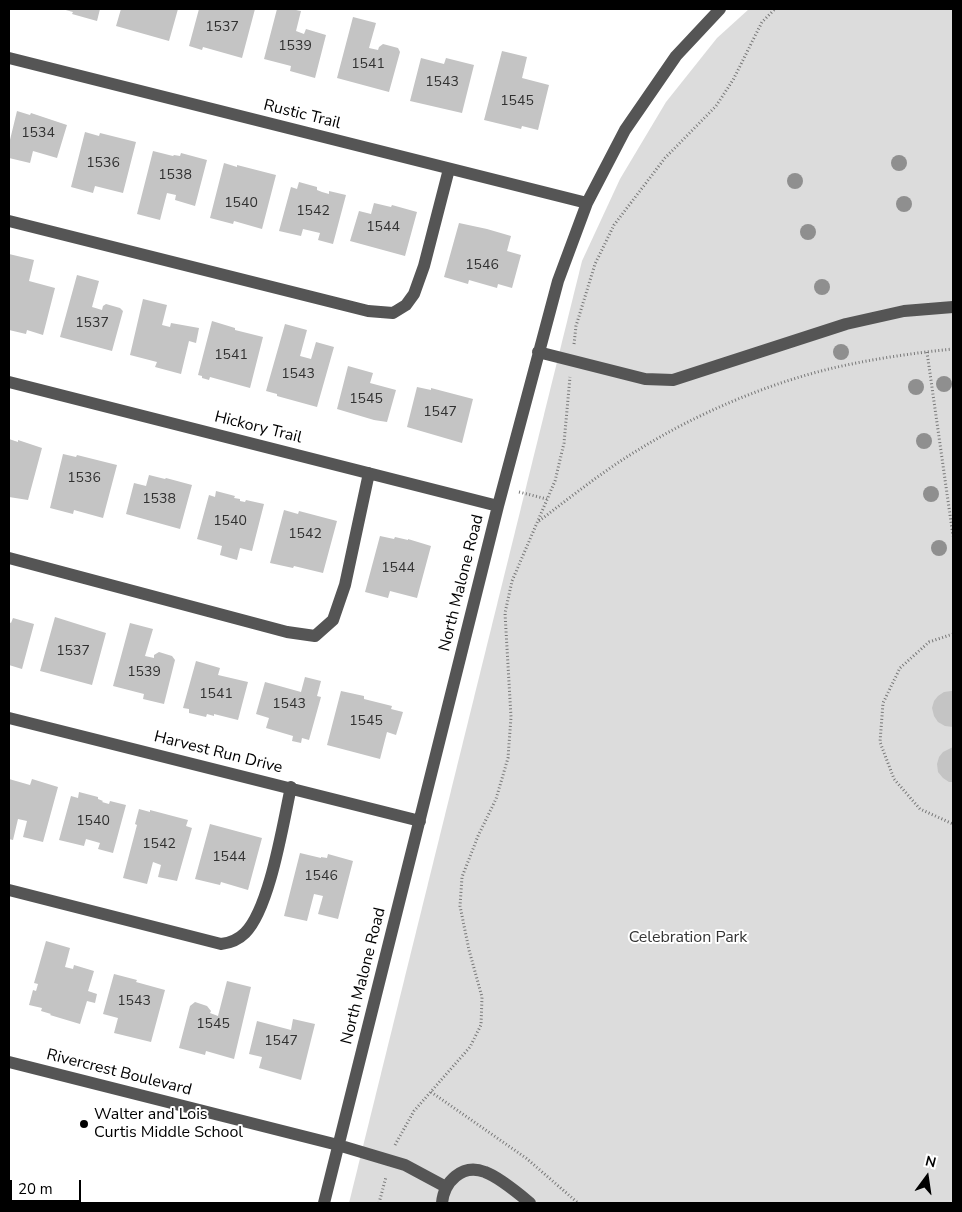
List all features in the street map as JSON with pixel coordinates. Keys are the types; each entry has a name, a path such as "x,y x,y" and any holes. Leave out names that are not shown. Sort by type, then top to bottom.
{"street":[{"name":"North Malone Road","path":"324,1203 498,506 558,281 587,203 631,122 676,56 720,9"},
{"name":"Rustic Trail","path":"9,58 587,203"},
{"path":"9,221 359,309 393,313 406,305 414,294 424,266 449,169"},
{"path":"538,352 645,379 673,380 846,324 904,311 953,307"},
{"name":"Hickory Trail","path":"9,382 498,506"},
{"path":"9,558 288,632 315,636 333,620 345,585 369,473"},
{"name":"Harvest Run Drive","path":"9,718 291,787 420,821"},
{"path":"9,890 221,944 231,943 246,932 258,912 270,880 291,787"},
{"name":"Rivercrest Boulevard","path":"9,1062 338,1145 406,1165 446,1187"},
{"path":"442,1203 446,1187 455,1176 464,1171 474,1170 485,1172 530,1203"}],"path":[{"path":"396,1140 414,1112 470,1047 481,1025 482,997 469,950 460,906 462,876 478,836 496,799 508,758 511,717 505,614 512,581 555,481 564,443 576,326 595,264 614,225 665,158 716,106 733,80 762,22 776,9"},
{"path":"537,523 637,450 702,414 788,381 834,368 953,349"},
{"path":"927,352 953,536"},
{"path":"503,487 547,499"},
{"path":"953,634 929,642 900,668 883,703 880,742 894,780 920,809 953,824"},
{"path":"431,1092 526,1158 578,1203"}],"green space":[{"name":"Celebration Park","path":"749,9 953,9 953,1203 349,1203 582,261 620,179 666,102 717,38"}],"building":[{"path":"62,9 100,9 97,21"},
{"path":"121,9 178,9 169,41 116,26"},
{"path":"199,9 255,9 242,58 203,47 202,50 189,46"},
{"path":"277,9 301,11 296,31 304,34 306,29 326,35 315,78 290,71 291,66 264,59"},
{"path":"353,17 376,23 369,48 378,50 383,44 398,48 400,52 389,92 337,78"},
{"path":"502,51 527,57 522,78 549,85 538,130 522,126 521,129 484,120"},
{"path":"421,58 444,64 446,58 474,65 462,113 410,101"},
{"path":"17,111 30,115 31,113 67,125 57,158 33,151 30,163 9,158 9,144"},
{"path":"85,132 99,136 100,133 136,142 123,193 95,186 93,193 71,187"},
{"path":"153,151 173,156 180,156 181,153 207,160 195,206 175,200 176,195 167,193 160,220 137,214"},
{"path":"224,163 276,175 262,229 234,221 233,224 210,218"},
{"path":"299,182 317,187 317,190 329,194 329,191 346,195 333,244 318,240 320,233 303,229 301,236 279,231 291,187 297,189"},
{"path":"374,203 391,207 392,205 417,212 405,256 350,241 359,211 371,214"},
{"path":"459,223 511,236 507,251 521,255 512,288 498,284 497,288 469,280 468,284 444,277"},
{"path":"9,254 34,260 29,281 55,288 43,335 27,330 26,334 9,330"},
{"path":"77,275 99,281 92,307 102,310 106,304 120,308 123,311 112,351 60,337"},
{"path":"143,299 167,305 162,325 170,327 171,323 199,328 196,343 189,341 181,374 155,367 157,362 130,355"},
{"path":"212,321 235,328 235,330 263,337 250,388 210,377 209,380 198,375"},
{"path":"285,324 307,330 300,356 311,359 316,342 334,347 317,407 266,391"},
{"path":"348,366 373,373 370,383 396,390 387,422 337,409"},
{"path":"417,387 431,390 431,388 473,399 462,443 407,427"},
{"path":"9,439 42,448 28,500 9,497"},
{"path":"63,454 76,457 77,455 117,465 103,518 74,510 73,514 50,508"},
{"path":"149,475 192,485 180,529 126,514 134,483 146,486"},
{"path":"216,491 235,496 234,498 240,499 240,501 245,502 246,500 264,504 252,551 240,548 237,560 220,555 222,546 197,539 209,495 215,497"},
{"path":"284,510 298,514 299,511 337,521 323,573 294,566 293,568 270,563"},
{"path":"380,536 408,539 431,546 417,598 390,591 388,598 365,592"},
{"path":"55,617 106,633 92,685 40,671"},
{"path":"13,618 34,624 22,669 9,665 9,622 11,623"},
{"path":"130,623 153,629 145,656 154,658 154,655 159,652 172,656 175,660 164,704 143,699 144,694 113,686"},
{"path":"196,661 220,668 218,675 248,682 238,720 214,714 214,716 207,714 206,717 189,713 189,709 183,708"},
{"path":"305,677 321,681 317,696 321,697 309,740 302,738 301,743 292,741 293,736 266,728 269,718 256,714 265,682 301,692"},
{"path":"341,691 364,696 364,699 392,706 391,709 403,712 396,735 387,732 380,759 327,745"},
{"path":"953,691 953,727 945,726 938,722 932,708 938,696 944,692"},
{"path":"953,747 953,782 949,782 938,772 937,764 943,752"},
{"path":"9,779 30,785 32,779 58,787 43,842 23,837 27,821 18,819 13,840 9,839"},
{"path":"79,792 98,797 102,802 109,804 110,801 126,805 113,853 98,849 100,843 86,839 84,846 59,840 71,796 78,798"},
{"path":"139,809 188,820 186,826 192,828 177,881 158,877 161,865 153,862 147,884 123,878 137,825 135,824"},
{"path":"210,824 262,838 248,890 221,882 220,885 195,879"},
{"path":"300,853 321,858 327,858 328,854 353,861 338,919 318,914 323,896 314,894 307,921 284,916"},
{"path":"46,941 70,948 65,967 73,969 74,965 94,971 88,991 97,994 95,1003 87,1001 80,1024 50,1015 41,1011 42,1008 29,1005 33,990 36,991 38,984 34,983"},
{"path":"114,974 165,990 151,1042 114,1033 118,1018 103,1014"},
{"path":"227,981 251,987 234,1059 206,1051 205,1055 179,1048 190,1006 195,1002 207,1006 211,1011 210,1013 218,1016"},
{"path":"293,1019 315,1024 301,1080 259,1068 262,1057 249,1054 257,1021 291,1030"}],"place":[{"name":"Walter and Lois Curtis Middle School","path":"84,1124"}]}
